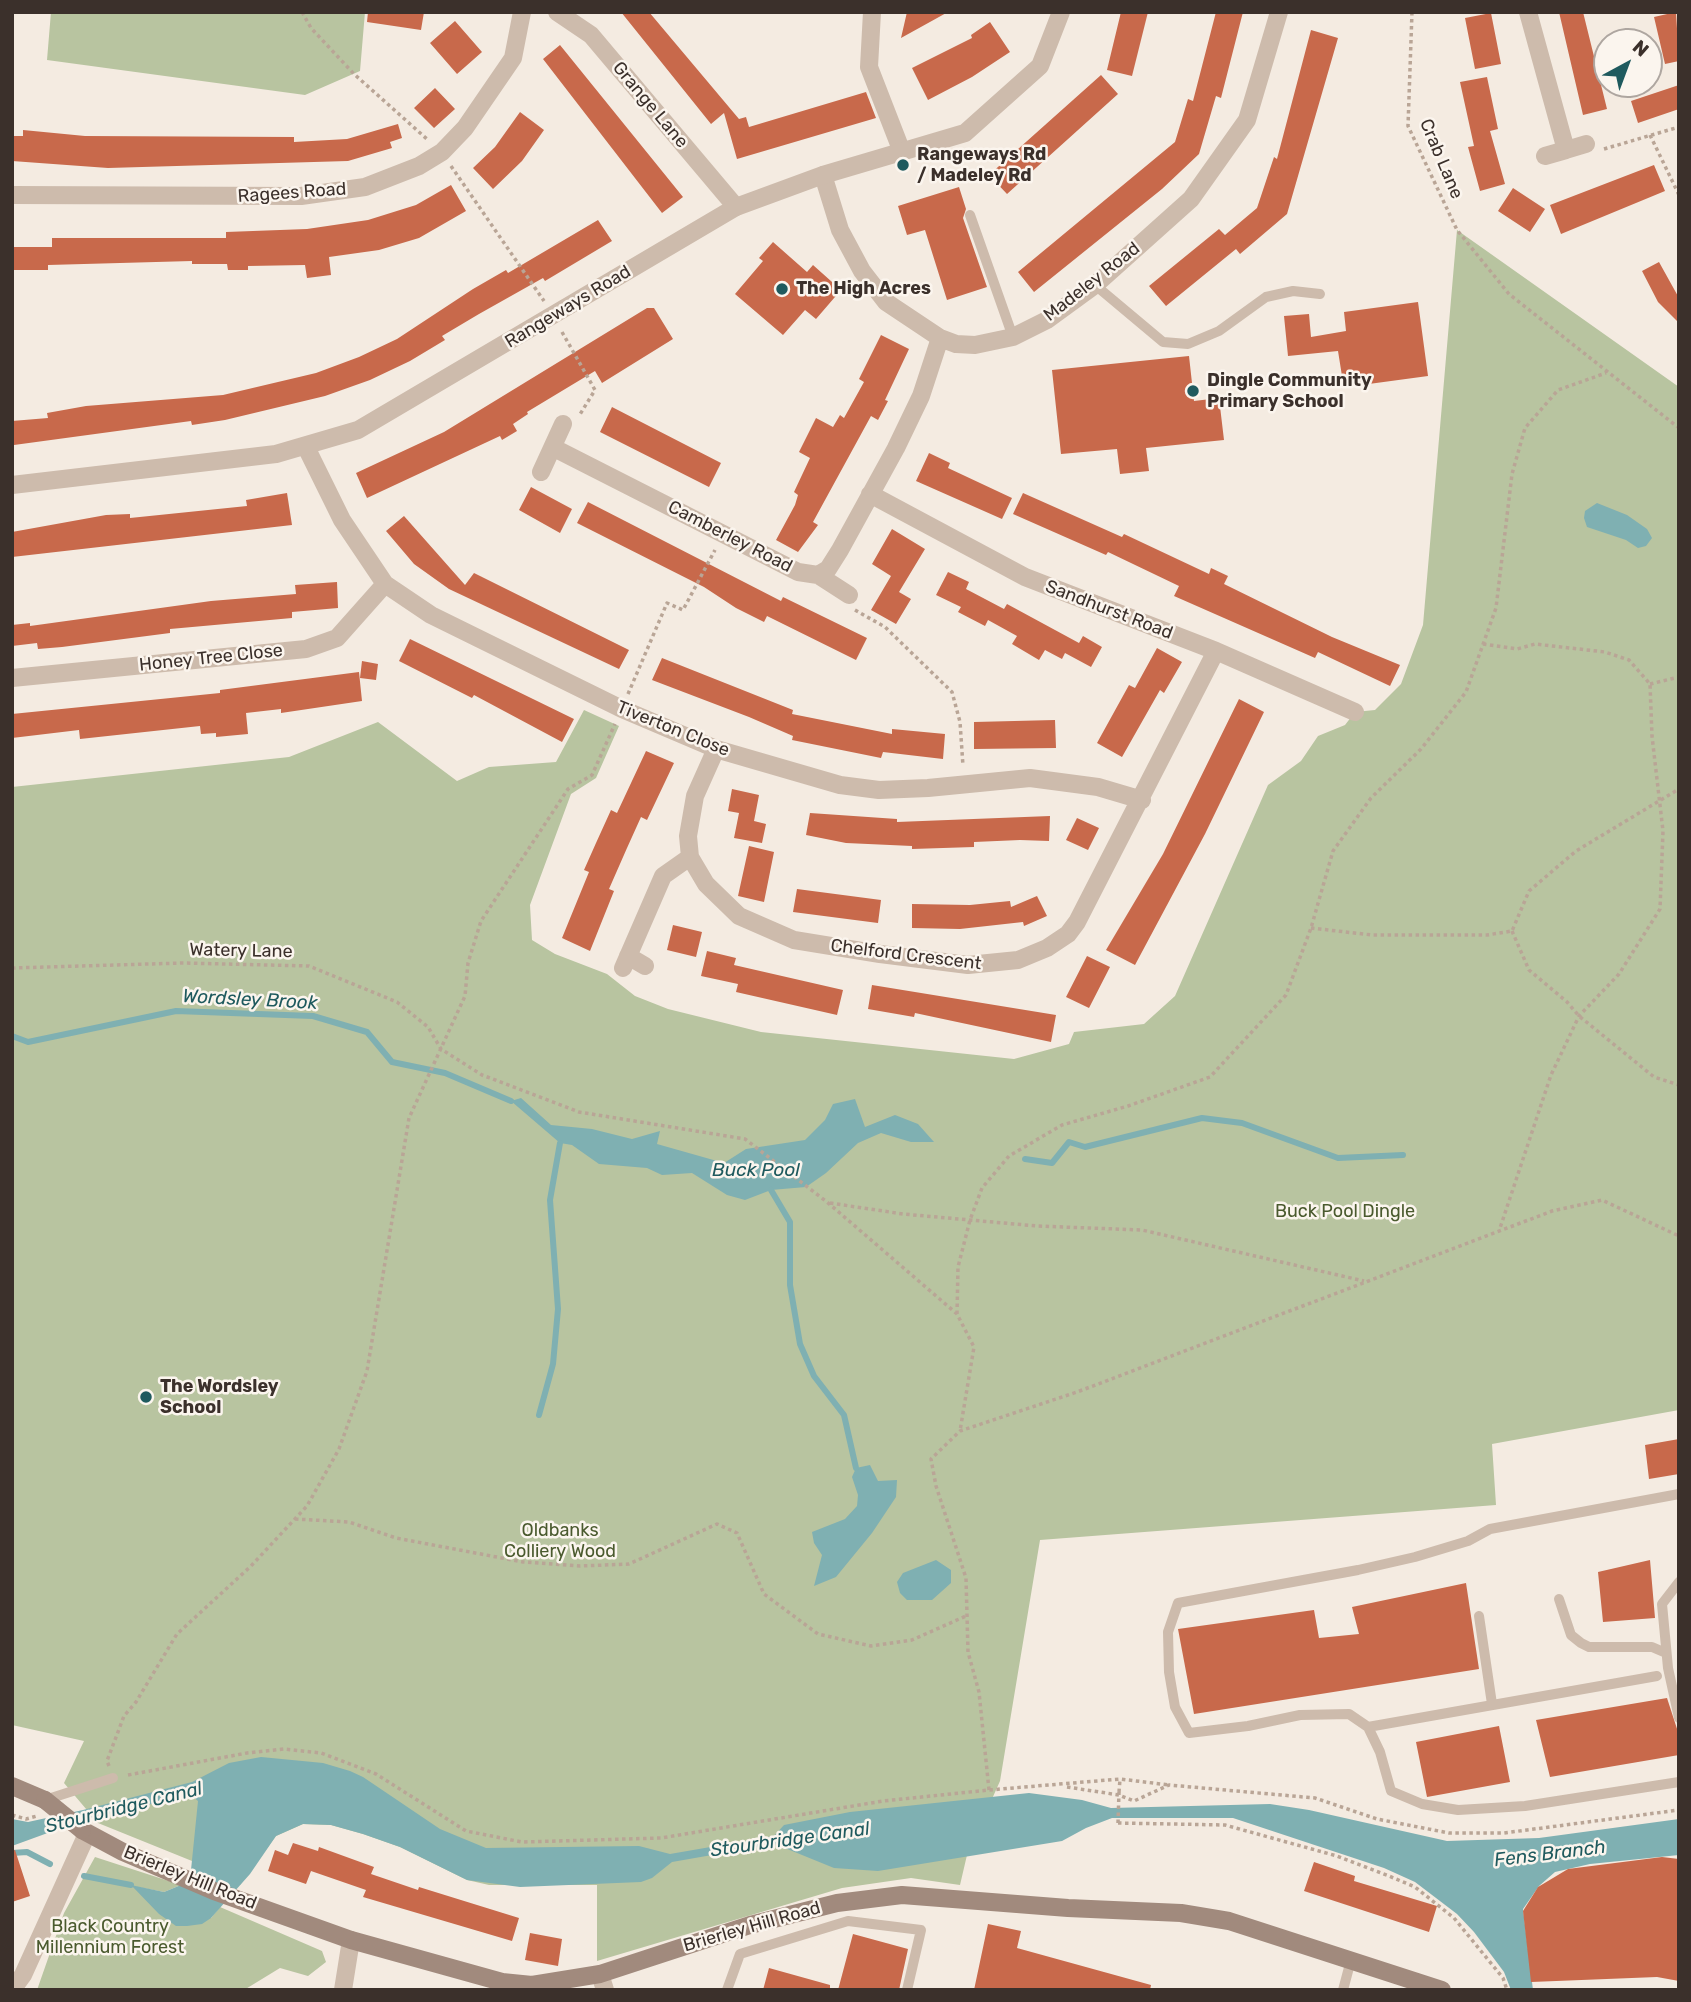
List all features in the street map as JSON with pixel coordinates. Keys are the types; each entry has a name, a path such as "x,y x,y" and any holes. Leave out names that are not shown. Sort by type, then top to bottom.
{"main road":[{"path":"12,1786 45,1800"},
{"name":"Brierley Hill Road","path":"45,1800 85,1832 214,1891 351,1940 502,1982 532,1985 602,1982 750,1925 837,1903 902,1895 1068,1908 1181,1913 1228,1921 1442,1990"}],"street":[{"name":"Ragees Road","path":"12,195 301,196 365,187 419,166 442,152 465,128 513,58 522,12"},
{"name":"Grange Lane","path":"557,12 591,35 736,206"},
{"path":"872,12 869,67 902,152"},
{"name":"Rangeways Road","path":"12,485 276,454 358,430 736,206 823,175 965,133 1040,65 1061,12"},
{"name":"Madeley Road","path":"823,175 839,230 873,287 886,302 940,338 975,345 1013,337 1047,320 1095,285 1191,199 1247,120 1279,12"},
{"path":"1528,12 1566,150"},
{"path":"1545,156 1586,144"},
{"path":"818,575 828,569 921,396 940,338"},
{"path":"541,472 563,424"},
{"name":"Tiverton Close","path":"306,447 342,520 385,584 431,615 624,703 716,749 840,785 879,790 1030,778 1058,779 1142,800"},
{"name":"Camberley Road","path":"554,448 798,572 818,575 849,595"},
{"name":"Sandhurst Road","path":"870,494 1024,577 1216,651 1355,712"},
{"name":"Honey Tree Close","path":"12,678 306,649 337,638 385,584"},
{"name":"Chelford Crescent","path":"690,857 718,899 739,916 784,937 880,954 992,965 1018,960 1047,948 1068,934 1077,922 1142,800 1216,651"},
{"path":"645,966 625,962 663,876 690,857 688,836 695,796 716,749"},
{"path":"12,1990 23,1975 85,1832"},
{"path":"343,1990 351,1940"}],"lane":[{"path":"970,215 1013,337"},
{"path":"1095,285 1163,342 1188,344 1219,331 1266,297 1293,291 1320,294"},
{"path":"1679,1494 1490,1529 1468,1541 1369,1567 1178,1603 1168,1632 1169,1672 1175,1707 1189,1733 1248,1726 1300,1715 1349,1714 1368,1727 1380,1752 1391,1791 1422,1804 1458,1810 1525,1807 1679,1782"},
{"path":"1679,1582 1662,1604 1666,1653 1679,1718"},
{"path":"1559,1599 1570,1635 1581,1643 1589,1647 1652,1647 1666,1653"},
{"path":"1479,1616 1492,1704"},
{"path":"1368,1727 1657,1675"},
{"path":"45,1800 113,1778"},
{"path":"727,1990 740,1954 848,1922 921,1930 907,1990"},
{"path":"1343,1990 1351,1960"}],"path":[{"path":"302,12 311,28 354,74 433,144"},
{"name":"Crab Lane","path":"1412,12 1408,126 1457,230 1509,294 1679,428"},
{"path":"1586,144 1587,154 1679,127"},
{"path":"1650,135 1679,195"},
{"path":"451,166 478,206"},
{"path":"960,1431 974,1347 957,1314 958,1267 970,1220 982,1188 1009,1156 1062,1125 1210,1077 1286,995 1311,928 1333,851 1371,798 1421,749 1466,692 1496,608 1512,474 1525,428 1559,390 1606,373"},
{"path":"723,534 683,610 667,603 592,775 568,789 481,921 468,963 465,996 409,1118 367,1371 339,1448 307,1506 251,1566 177,1634 136,1702 124,1716 107,1760 113,1778 247,1753 284,1749 321,1753 376,1774 466,1831 522,1842 661,1838 883,1801 1120,1779 1315,1798 1377,1819 1449,1833 1543,1829 1679,1810"},
{"path":"849,595 848,606 885,627 952,692 960,722 964,785"},
{"path":"1483,644 1517,649 1535,644 1605,652 1629,660 1650,684 1658,802 1663,831 1660,909 1619,974 1579,1016 1551,1075 1499,1231"},
{"path":"1650,684 1679,677"},
{"path":"1679,789 1576,850 1529,891 1512,931 1529,970 1567,1002 1579,1016 1654,1077 1679,1084"},
{"path":"1311,928 1372,935 1487,935 1512,931"},
{"name":"Watery Lane","path":"12,968 183,963 309,966 397,1002 428,1027 441,1049 482,1075 579,1112 745,1139 827,1202 957,1314"},
{"path":"989,1790 979,1692 968,1652 966,1578 936,1486 931,1459 960,1431 1077,1392 1552,1211 1602,1200 1679,1237"},
{"path":"827,1202 970,1220 1142,1230 1367,1282"},
{"path":"295,1519 349,1522 396,1538 523,1562 580,1566 629,1564 717,1524 737,1533 764,1594 818,1634 871,1646 912,1640 967,1616"},
{"path":"1120,1779 1118,1823 1225,1825 1337,1856 1415,1887 1454,1918 1503,1978 1507,1990"},
{"path":"1061,1786 1119,1795 1133,1801 1169,1785"}],"green space":[{"path":"51,12 365,12 360,71 305,95 47,60"},
{"path":"1457,230 1679,387 1679,1410 1492,1444 1496,1505 1040,1540 1000,1781 967,1855 960,1885 911,1878 842,1888 597,1961 597,1885 489,1885 467,1880 400,1847 363,1834 331,1825 303,1824 276,1836 240,1885 192,1861 98,1823 64,1783 84,1741 12,1725 12,787 289,757 378,722 457,781 489,767 556,762 584,710 619,726 596,778 571,794 530,905 532,940 555,954 607,974 635,996 668,1009 761,1032 1014,1059 1069,1044 1074,1032 1144,1024 1175,996 1268,785 1301,761 1318,736 1345,725 1355,712 1375,710 1401,684 1423,625"},
{"name":"Black Country Millennium Forest","path":"95,1857 181,1885 164,1892 132,1886 211,1918 220,1907 322,1951 326,1962 308,1976 280,1968 244,1990 37,1990 64,1913"}],"water":[{"path":"1597,503 1627,515 1647,529 1652,538 1646,546 1638,548 1626,540 1587,527 1585,511"},
{"name":"Buck Pool","path":"521,1098 551,1125 592,1129 632,1139 660,1131 657,1144 724,1163 746,1149 805,1140 825,1120 833,1104 855,1099 865,1127 895,1115 918,1124 934,1142 911,1142 881,1133 858,1143 826,1173 806,1187 771,1190 745,1200 727,1195 692,1173 662,1175 647,1168 599,1164 572,1145 560,1143 511,1101"},
{"path":"870,1465 878,1481 897,1480 896,1497 872,1533 836,1577 814,1586 822,1555 814,1543 812,1532 845,1519 857,1506 858,1495 852,1477 856,1468"},
{"path":"936,1560 951,1570 951,1583 932,1600 907,1600 900,1593 897,1582 903,1573"},
{"path":"261,1757 323,1763 350,1771 440,1829 486,1848 639,1846 670,1854 774,1836 784,1825 850,1812 1029,1793 1082,1800 1111,1808 1270,1804 1309,1810 1447,1841 1539,1838 1679,1819 1679,1855 1590,1864 1555,1872 1539,1886 1523,1909 1533,1990 1511,1990 1504,1972 1474,1932 1457,1914 1415,1882 1384,1868 1233,1818 1112,1818 1062,1841 878,1871 834,1868 775,1844 672,1862 652,1878 641,1882 520,1887 467,1880 400,1847 363,1834 331,1825 303,1824 276,1836 250,1874 211,1918 202,1924 187,1926 176,1926 159,1914 131,1885 164,1892 181,1885 191,1870 198,1801 191,1795 86,1819 12,1846 12,1819 28,1822 83,1810 192,1782 229,1763"}],"building":[{"path":"368,12 424,12 421,30 367,22"},
{"path":"621,12 649,12 739,119 746,117 749,127 866,92 876,118 737,159 724,113 711,124"},
{"path":"907,12 948,12 901,38"},
{"path":"1121,12 1148,12 1132,76 1107,70"},
{"path":"1216,12 1243,12 1221,98 1216,96 1199,154 1162,189 1034,292 1018,272 1175,142 1188,99 1193,101"},
{"path":"1559,12 1583,12 1593,52 1593,98 1604,98 1607,109 1583,115"},
{"path":"1676,12 1679,61 1665,64 1663,28 1657,28 1654,17"},
{"path":"1491,13 1501,64 1475,69 1465,18"},
{"path":"455,21 482,52 457,74 430,43"},
{"path":"990,22 1010,52 972,77 928,100 912,68 972,38 971,35"},
{"path":"1311,30 1338,38 1287,214 1240,254 1236,249 1166,306 1149,286 1219,229 1225,235 1257,208 1274,157 1277,159"},
{"path":"560,45 683,197 662,213 543,59"},
{"path":"1101,75 1118,94 1007,194 989,175"},
{"path":"1487,77 1498,129 1490,131 1505,184 1480,191 1468,147 1474,146 1460,82"},
{"path":"1679,85 1679,109 1638,123 1631,101 1640,98 1663,98 1663,90"},
{"path":"435,88 455,109 434,128 414,108"},
{"path":"520,112 544,130 522,161 493,189 473,168 495,147"},
{"path":"398,124 402,138 390,142 392,148 348,161 108,168 12,161 12,136 23,136 23,130 85,136 294,137 294,142 347,139"},
{"path":"1654,165 1665,191 1561,234 1550,205"},
{"path":"451,185 466,211 419,238 379,250 329,257 331,275 307,278 305,265 248,266 248,270 228,270 227,264 192,264 192,261 48,265 48,270 12,270 12,247 52,247 52,238 226,238 226,232 307,229 368,220 416,205"},
{"path":"959,187 966,209 963,218 987,287 947,300 925,230 907,235 898,206"},
{"path":"1513,188 1545,209 1530,232 1498,211"},
{"path":"598,220 612,241 545,281 543,278 479,314 442,336 445,340 410,361 370,380 325,396 225,420 192,425 191,421 14,445 12,421 48,418 47,413 86,406 223,395 316,373 359,357 397,339 473,289 506,270 508,273"},
{"path":"773,242 807,272 813,265 841,290 816,319 805,310 783,335 735,294 763,261 759,258"},
{"path":"1659,262 1679,298 1679,323 1658,302 1642,271"},
{"path":"1418,302 1428,376 1354,386 1352,374 1342,376 1338,351 1288,356 1284,316 1309,314 1311,337 1346,331 1344,312"},
{"path":"647,308 654,308 673,339 602,383 595,371 527,412 528,414 513,424 517,431 502,440 500,436 367,498 356,473 444,432"},
{"path":"881,335 909,349 878,420 871,416 813,522 818,525 798,552 776,540 795,505 798,495 794,492 810,458 799,452 816,418 833,427 840,415 844,418 864,382 859,379"},
{"path":"1189,356 1194,401 1219,398 1224,440 1146,448 1149,471 1120,474 1117,449 1061,454 1052,370"},
{"path":"612,407 721,463 709,487 600,432"},
{"path":"929,453 950,463 948,468 1012,498 1002,519 916,481"},
{"path":"531,487 572,509 560,533 519,510"},
{"path":"287,493 292,525 12,557 12,532 106,515 130,514 130,518 247,506 246,500"},
{"path":"1023,493 1122,537 1124,534 1209,574 1211,568 1228,576 1224,584 1332,637 1400,665 1390,686 1318,652 1315,658 1174,596 1179,586 1108,552 1106,555 1013,514"},
{"path":"588,502 781,601 783,597 867,638 856,660 767,616 764,622 704,587 577,523"},
{"path":"404,516 465,585 474,573 629,650 619,669 449,589 414,564 386,531"},
{"path":"892,529 925,549 899,592 911,599 896,624 871,610 891,576 872,564"},
{"path":"948,572 969,582 966,589 1004,609 1007,604 1079,643 1083,636 1102,647 1091,667 1065,653 1062,659 1045,650 1039,660 1012,644 1017,636 988,620 985,626 958,612 961,607 936,595"},
{"path":"337,582 338,608 292,612 292,618 170,629 170,633 62,647 38,649 37,643 12,646 12,625 30,623 30,626 211,601 296,594 295,585"},
{"path":"410,639 574,719 562,742 474,695 472,698 399,661"},
{"path":"1157,648 1182,662 1164,693 1160,690 1122,757 1097,743 1129,685 1135,688"},
{"path":"662,658 793,710 792,714 892,734 892,729 945,734 943,759 883,752 881,758 792,740 793,736 749,717 652,680"},
{"path":"362,661 378,664 376,680 360,678"},
{"path":"359,672 362,701 281,713 281,709 246,713 248,734 216,737 216,733 201,734 200,726 80,739 79,730 12,738 12,714 220,693 220,690"},
{"path":"1239,699 1264,712 1205,834 1135,965 1106,950 1163,854"},
{"path":"1055,720 1056,748 974,749 974,722"},
{"path":"646,751 674,763 647,820 641,817 627,848 609,889 614,891 590,951 562,938 589,872 584,870 596,843 611,810 617,813"},
{"path":"732,789 759,795 754,821 766,824 762,843 734,838 739,813 728,811"},
{"path":"810,813 897,819 897,822 1050,816 1049,841 974,842 974,847 912,849 912,846 846,843 806,835"},
{"path":"1077,818 1099,828 1088,850 1066,840"},
{"path":"749,846 774,852 764,902 738,896"},
{"path":"797,889 881,900 878,923 793,912"},
{"path":"1037,896 1047,916 1024,926 1023,922 960,929 912,928 912,904 970,905 1010,901 1011,907"},
{"path":"673,925 702,932 696,957 667,950"},
{"path":"707,951 736,958 734,965 843,990 837,1015 736,992 738,984 701,976"},
{"path":"1087,956 1110,967 1089,1008 1066,997"},
{"path":"872,985 1056,1015 1051,1042 915,1013 914,1017 868,1009"},
{"path":"1679,1439 1679,1474 1649,1479 1645,1445"},
{"path":"1650,1560 1655,1618 1603,1622 1598,1572"},
{"path":"1466,1583 1479,1669 1194,1714 1178,1629 1314,1610 1319,1638 1359,1634 1352,1607"},
{"path":"1667,1698 1679,1735 1679,1755 1550,1777 1536,1720"},
{"path":"1499,1726 1510,1782 1427,1797 1416,1742"},
{"path":"293,1843 318,1851 319,1847 374,1867 371,1874 418,1890 419,1887 519,1918 512,1941 363,1897 366,1890 311,1871 306,1884 268,1871 275,1850 288,1855"},
{"path":"15,1850 30,1896 12,1902 12,1851"},
{"path":"1662,1857 1679,1859 1679,1981 1657,1977 1531,1982 1523,1911 1538,1887 1568,1869"},
{"path":"1314,1862 1355,1876 1354,1881 1437,1906 1429,1932 1304,1891"},
{"path":"988,1924 1021,1931 1017,1948 1151,1985 1150,1990 974,1990"},
{"path":"530,1933 562,1939 558,1966 525,1960"},
{"path":"853,1934 908,1949 899,1990 838,1990"},
{"path":"769,1968 830,1985 830,1990 763,1990"}],"waterway":[{"name":"Wordsley Brook","path":"12,1036 28,1042 176,1011 313,1016 367,1032 392,1062 445,1073 511,1101"},
{"name":"Wordsley Brook","path":"1025,1159 1052,1163 1069,1142 1085,1147 1202,1118 1242,1123 1338,1158 1403,1155"},
{"path":"539,1415 553,1364 558,1309 550,1200 560,1143"},
{"path":"771,1190 790,1222 790,1285 800,1344 814,1376 844,1415 856,1468"},
{"path":"12,1853 27,1852 50,1864"},
{"path":"84,1876 131,1885"}],"place":[{"name":"Rangeways Rd / Madeley Rd","path":"903,165"},
{"name":"The High Acres","path":"782,289"},
{"name":"Dingle Community Primary School","path":"1193,391"},
{"name":"The Wordsley School","path":"146,1397"}],"park label":[{"name":"Buck Pool Dingle","path":"1345,1212"},
{"name":"Oldbanks Colliery Wood","path":"560,1541"}],"water label":[{"name":"Stourbridge Canal","path":"124,1808"},
{"name":"Stourbridge Canal","path":"790,1840"},
{"name":"Fens Branch","path":"1550,1854"}]}
